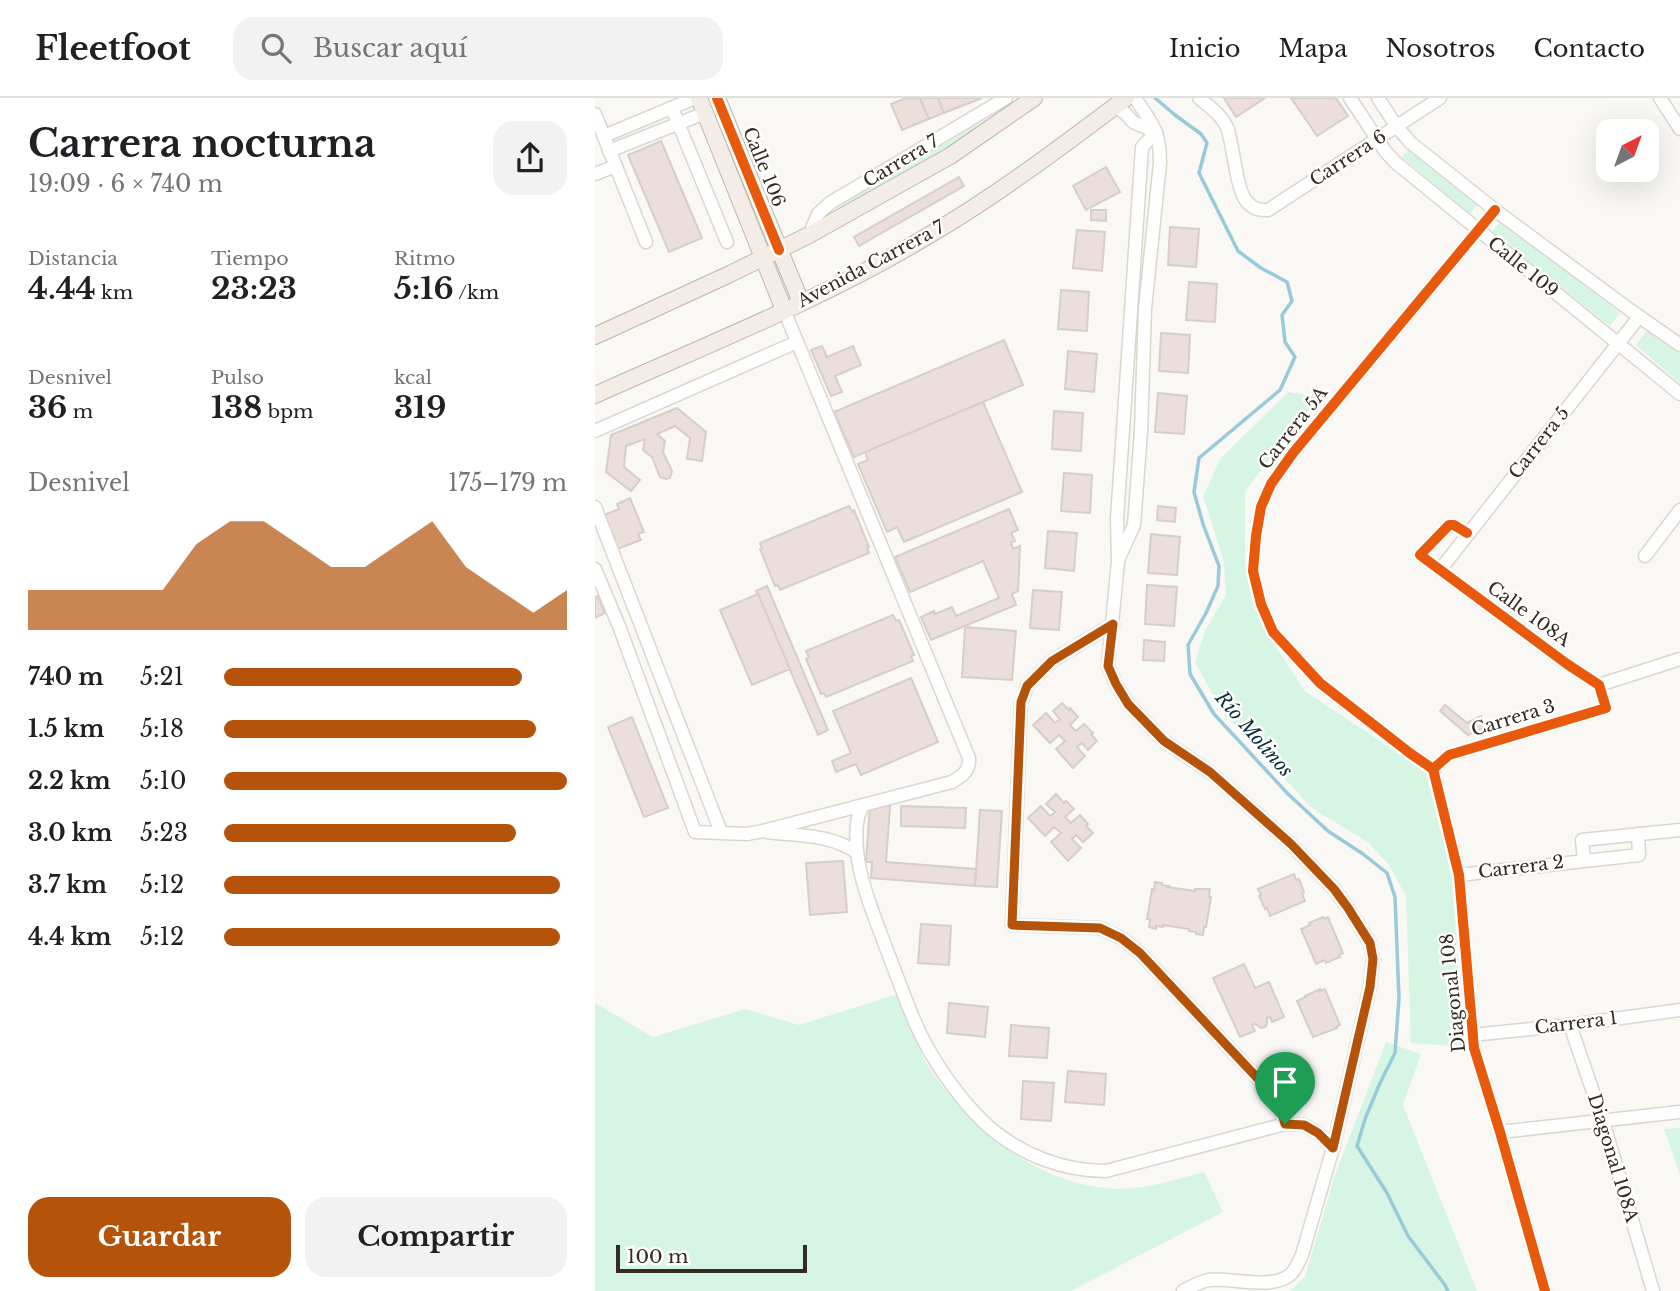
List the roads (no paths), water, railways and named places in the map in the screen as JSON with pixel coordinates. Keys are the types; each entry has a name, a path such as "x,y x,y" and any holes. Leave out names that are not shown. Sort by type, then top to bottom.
{"main road":[{"name":"Calle 106","path":"717,98 801,302"},
{"path":"595,335 809,235 950,156 1034,98"},
{"name":"Avenida Carrera 7","path":"595,395 801,302 913,245 989,199 1120,102"},
{"name":"Calle 106","path":"689,103 764,258 784,310"}],"street":[{"name":"Carrera 7","path":"809,235 818,214 830,202 1006,98"},
{"path":"1118,561 1134,525 1141,431 1145,309 1160,163 1160,145 1156,132 1135,98"},
{"name":"Carrera 6","path":"1199,98 1226,123 1241,194 1254,209 1268,210 1440,98"},
{"name":"Calle 109","path":"1350,98 1395,162 1680,394"},
{"name":"Calle 109","path":"1378,98 1411,143 1495,210 1680,345"},
{"path":"1660,98 1680,129"},
{"path":"1120,102 1133,122 1156,132"},
{"path":"678,123 689,103"},
{"path":"609,151 678,123 689,103"},
{"path":"604,136 689,103"},
{"path":"595,114 646,242"},
{"path":"678,123 727,242"},
{"path":"1156,132 1142,147 1117,505 1118,561 1108,666 1128,704 1164,741 1210,772 1291,844 1334,889 1370,943 1373,959 1370,987 1333,1148 1302,1255 1291,1274 1276,1282 1213,1280 1198,1283 1184,1291"},
{"path":"595,174 616,166"},
{"name":"Carrera 5A","path":"1433,769 1320,683 1273,632 1261,604 1253,571 1256,536 1261,507 1271,484 1286,463 1495,210"},
{"path":"595,569 695,832 747,834 763,831 952,782 967,770 968,758 784,310"},
{"name":"Carrera 5","path":"1440,570 1639,317"},
{"path":"595,431 797,342"},
{"path":"595,507 721,832"},
{"path":"1645,556 1680,510"},
{"name":"Calle 108A","path":"1467,533 1454,525 1449,526 1420,555 1599,685"},
{"path":"1113,624 1052,661 1027,686 1021,702 1012,925 1100,928 1121,938 1140,953 1278,1100 1285,1124"},
{"path":"1599,685 1680,659"},
{"name":"Carrera 3","path":"1433,769 1449,755 1606,708 1599,685"},
{"name":"Diagonal 108","path":"1433,769 1459,875 1474,1048 1545,1291"},
{"path":"863,805 857,816 857,853 869,902 919,1032 967,1104 1013,1145 1060,1165 1084,1171 1106,1171 1285,1124 1304,1125 1318,1133 1333,1148"},
{"name":"Carrera 2","path":"1584,860 1582,840 1680,830"},
{"path":"763,831 835,841 857,853"},
{"name":"Carrera 2","path":"1459,875 1639,855 1638,834"},
{"name":"Carrera 1","path":"1472,1034 1570,1025 1680,1010"},
{"name":"Diagonal 108A","path":"1570,1025 1653,1291"},
{"path":"1500,1132 1680,1112"}],"waterway":[{"name":"Río Molinos","path":"1155,98 1201,134 1207,143 1199,173 1238,251 1287,282 1292,301 1282,315 1285,342 1295,357 1280,390 1199,458 1194,492 1219,566 1218,586 1188,645 1190,674 1214,714 1288,794 1328,831 1387,873 1395,897 1399,998 1395,1053 1365,1119 1357,1146 1387,1193 1408,1236 1448,1291"}]}
